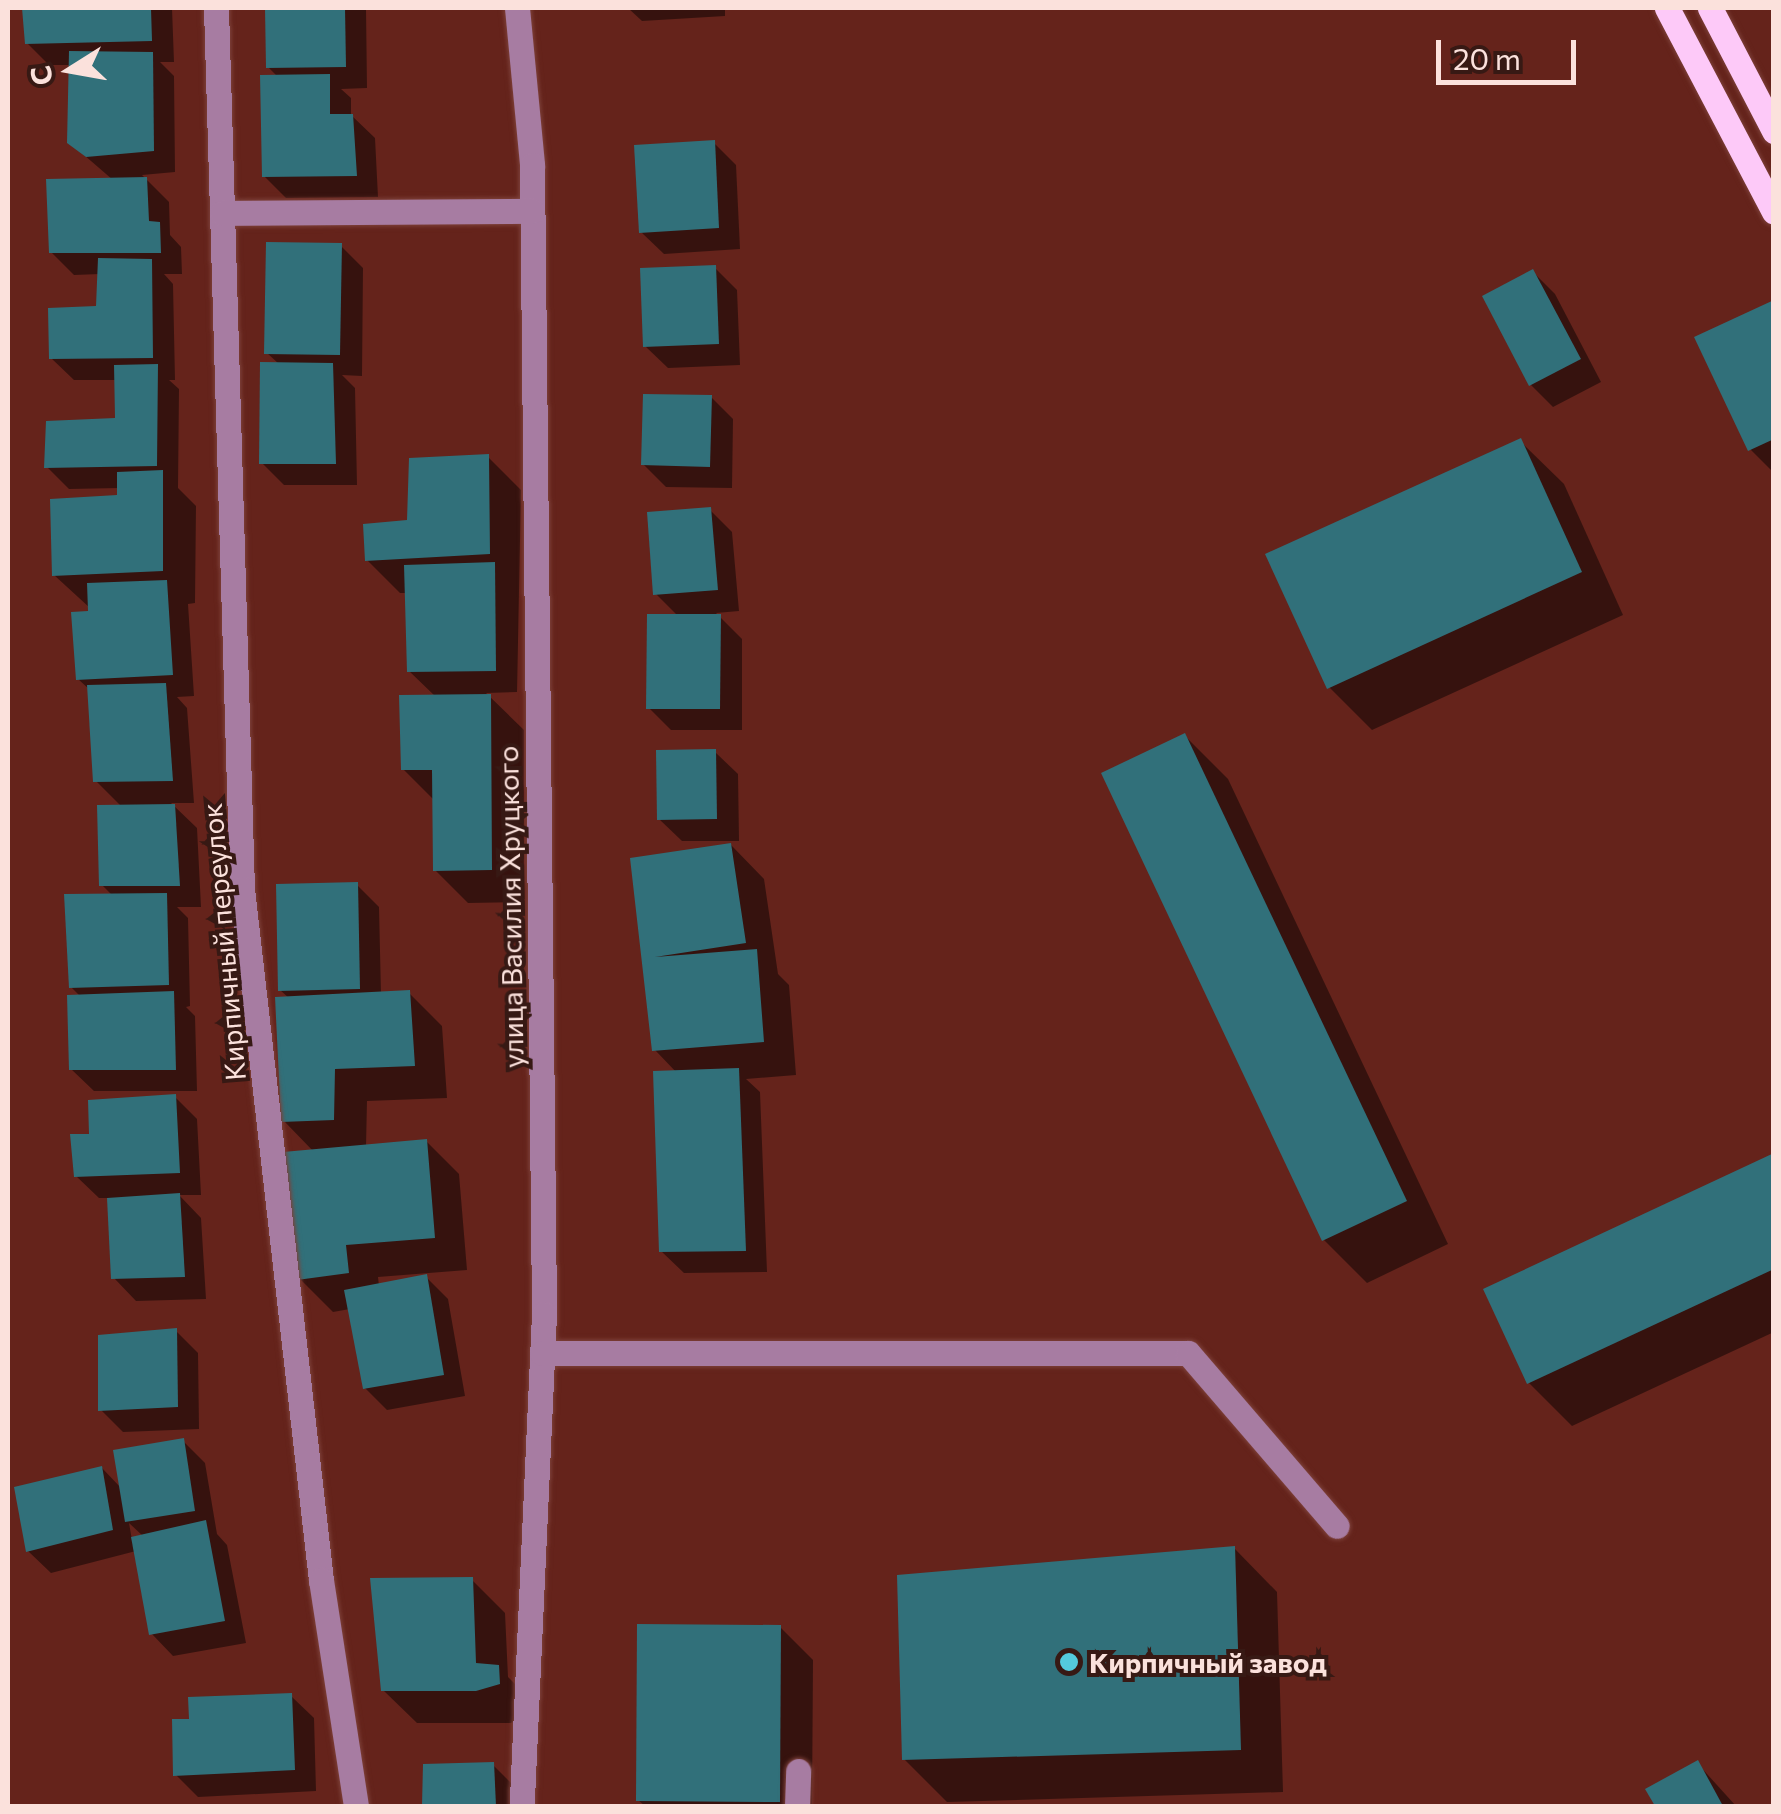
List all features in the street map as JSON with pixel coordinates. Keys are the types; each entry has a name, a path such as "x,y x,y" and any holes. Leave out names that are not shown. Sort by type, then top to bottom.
{"main road":[{"path":"1667,8 1774,212"},
{"path":"1710,8 1774,131"}],"street":[{"name":"Кирпичный переулок","path":"216,8 242,888 321,1580 356,1806"},
{"name":"улица Василия Хруцкого","path":"517,8 532,211 542,1353 522,1806"},
{"path":"222,213 532,211"},
{"path":"542,1353 1188,1352 1337,1526"},
{"path":"797,1806 798,1770"}],"building":[{"path":"22,8 151,8 152,41 25,44"},
{"path":"265,8 345,8 346,67 266,68"},
{"path":"69,51 153,52 154,151 86,157 67,143"},
{"path":"330,74 330,114 353,114 357,176 262,177 260,75"},
{"path":"715,140 719,228 639,233 634,145"},
{"path":"147,177 149,221 160,222 161,253 49,253 46,179"},
{"path":"266,242 342,243 340,355 264,354"},
{"path":"98,258 152,259 153,358 49,359 48,308 96,306"},
{"path":"716,265 719,344 643,347 640,268"},
{"path":"1533,269 1581,359 1529,386 1482,296"},
{"path":"1774,300 1774,439 1748,451 1694,337"},
{"path":"260,362 333,363 336,464 259,464"},
{"path":"158,364 157,466 44,468 46,421 115,418 114,365"},
{"path":"643,394 712,395 710,467 641,465"},
{"path":"1521,438 1582,572 1327,689 1265,554"},
{"path":"489,454 490,554 365,561 363,524 407,520 409,458"},
{"path":"163,470 163,571 52,576 50,499 117,495 117,472"},
{"path":"711,507 718,590 653,595 647,512"},
{"path":"495,562 496,671 407,672 404,565"},
{"path":"167,580 173,675 76,680 71,612 88,611 87,583"},
{"path":"647,614 721,614 720,709 646,709"},
{"path":"166,683 173,781 93,782 87,685"},
{"path":"491,694 492,870 433,871 432,770 401,770 399,695"},
{"path":"1185,733 1407,1201 1322,1241 1101,773"},
{"path":"716,749 717,819 657,820 656,750"},
{"path":"175,804 180,886 99,886 97,805"},
{"path":"731,843 746,943 655,957 757,949 764,1042 652,1051 630,858"},
{"path":"358,882 360,989 278,991 276,884"},
{"path":"167,893 169,985 69,988 64,894"},
{"path":"410,990 415,1066 335,1069 334,1120 281,1122 275,997"},
{"path":"174,991 176,1070 69,1070 67,995"},
{"path":"739,1068 746,1251 659,1252 653,1071"},
{"path":"176,1094 180,1173 74,1177 70,1134 89,1134 88,1100"},
{"path":"427,1139 435,1238 346,1245 349,1273 297,1280 283,1152"},
{"path":"1774,1153 1774,1269 1527,1384 1483,1289"},
{"path":"180,1193 185,1277 111,1279 107,1198"},
{"path":"427,1274 444,1375 363,1389 344,1290"},
{"path":"177,1328 178,1407 98,1411 98,1335"},
{"path":"184,1438 195,1511 125,1522 113,1450"},
{"path":"102,1466 113,1530 26,1552 14,1487"},
{"path":"206,1520 225,1621 149,1635 131,1537"},
{"name":"Кирпичный завод","path":"1235,1546 1241,1750 902,1760 897,1575"},
{"path":"473,1577 476,1663 499,1665 500,1684 476,1691 381,1691 370,1578"},
{"path":"637,1624 781,1625 780,1802 636,1801"},
{"path":"292,1693 295,1770 173,1776 172,1719 189,1719 188,1697"},
{"path":"1698,1760 1723,1806 1655,1806 1645,1789"},
{"path":"494,1762 496,1806 422,1806 423,1764"}],"place":[{"name":"Кирпичный завод","path":"1069,1662"}]}
